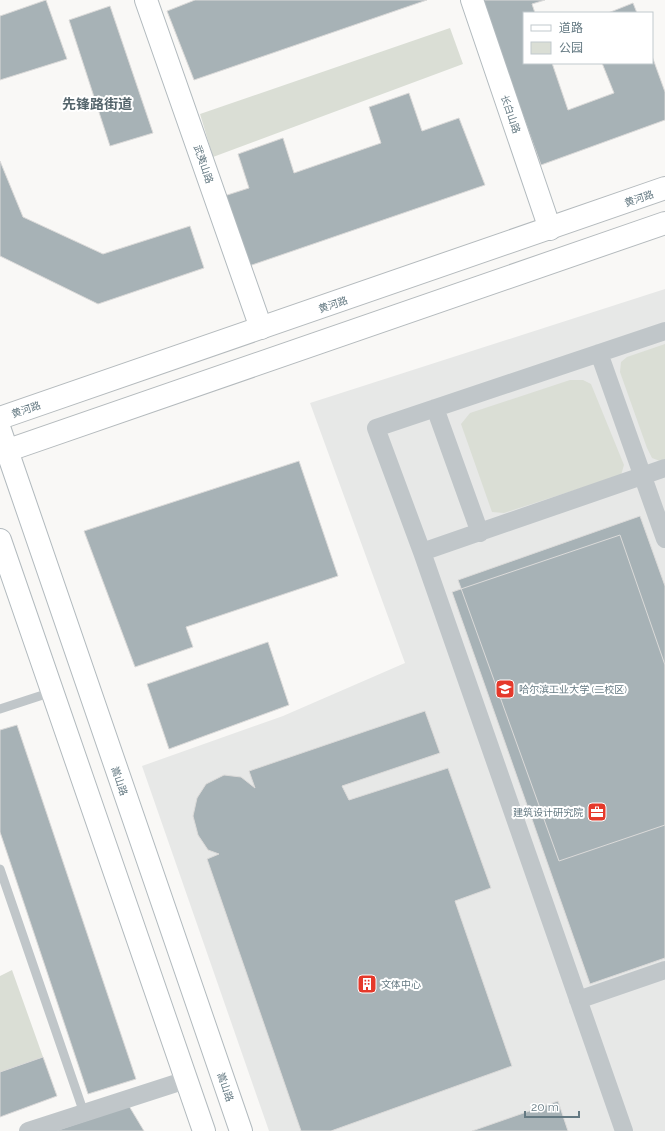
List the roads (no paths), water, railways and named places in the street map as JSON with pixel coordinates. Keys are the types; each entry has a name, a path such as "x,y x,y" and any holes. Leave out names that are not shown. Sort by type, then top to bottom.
{"main road":[{"name":"武夷山路","path":"146,0 261,328"},
{"name":"长白山路","path":"472,0 550,229"},
{"name":"黄河路","path":"0,418 665,188"},
{"path":"4,452 665,223"},
{"name":"嵩山路","path":"0,430 4,452 241,1131"},
{"path":"0,540 204,1131"}],"street":[{"path":"624,1131 422,552 376,428 665,331"},
{"path":"598,353 665,540"},
{"path":"435,408 480,532"},
{"path":"422,552 665,468"},
{"path":"578,1000 665,970"},
{"path":"28,1131 186,1080"}],"lane":[{"path":"0,709 52,692"},
{"path":"0,869 84,1113"}],"place":[{"name":"哈尔滨工业大学 (二校区)","path":"505,689"},
{"name":"建筑设计研究院","path":"597,812"},
{"name":"文体中心","path":"367,984"}],"district":[{"name":"先锋路街道","path":"97,104"}]}
